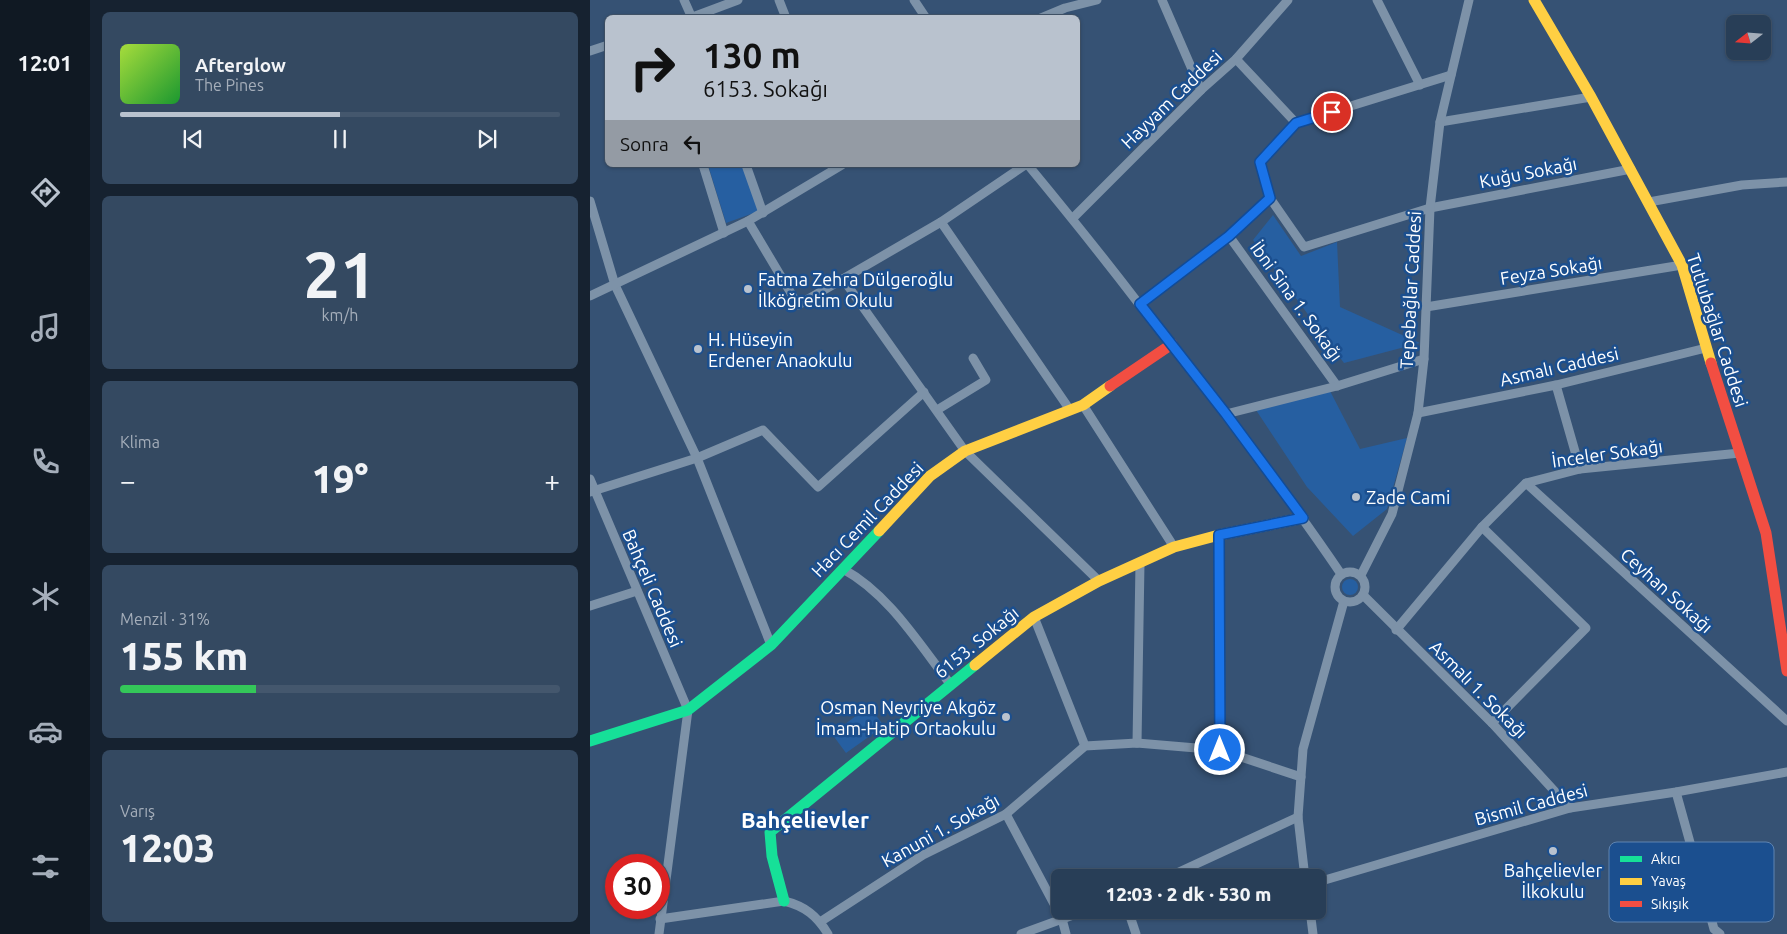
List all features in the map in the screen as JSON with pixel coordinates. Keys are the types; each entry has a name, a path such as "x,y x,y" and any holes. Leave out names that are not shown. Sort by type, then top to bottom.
{"street":[{"path":"684,0 690,15"},
{"path":"697,15 738,0"},
{"path":"778,0 785,15"},
{"path":"914,0 924,15"},
{"path":"1046,15 1063,4 1097,0"},
{"path":"1162,0 1201,90"},
{"name":"Hayyam Caddesi","path":"1073,218 1201,90 1236,58 1288,0"},
{"path":"1377,0 1420,85"},
{"name":"Tepebağlar Caddesi","path":"1360,575 1392,514 1418,413 1424,359 1430,208 1440,122 1469,0"},
{"name":"Tutlubağlar Caddesi","path":"1534,0 1591,97 1682,265 1706,348 1766,533 1787,671"},
{"path":"590,51 605,46"},
{"path":"1236,58 1296,123"},
{"path":"1140,304 1229,236 1270,198 1260,162 1296,123 1451,75"},
{"path":"1440,122 1591,97"},
{"path":"704,167 724,233"},
{"path":"747,167 763,213"},
{"path":"590,296 748,221 839,167"},
{"path":"748,221 798,305 941,222 1024,167"},
{"path":"1029,167 1073,218 1226,414 1303,518 1341,574"},
{"name":"Kuğu Sokağı","path":"1270,198 1304,248 1430,208 1631,169"},
{"path":"1649,202 1742,185 1787,182"},
{"path":"590,201 616,285 697,458 771,645"},
{"path":"941,222 1070,410"},
{"name":"İbni Sina 1. Sokağı","path":"1229,236 1338,386"},
{"name":"Feyza Sokağı","path":"1426,307 1682,265"},
{"path":"844,279 965,451 1099,581"},
{"name":"Hacı Cemil Caddesi","path":"688,710 771,645 930,476 965,451 1083,405 1172,344"},
{"name":"Asmalı Caddesi","path":"1418,413 1556,386 1706,348"},
{"path":"937,410 986,380 973,358"},
{"path":"1226,414 1338,386 1424,359"},
{"path":"1556,386 1580,470"},
{"path":"592,491 697,458 763,430 818,487 924,392"},
{"path":"1083,405 1174,547"},
{"name":"İnceler Sokağı","path":"1526,482 1580,470 1740,453"},
{"name":"Bahçeli Caddesi","path":"590,479 592,491 688,710"},
{"path":"1396,630 1482,527 1526,482"},
{"name":"Ceyhan Sokağı","path":"1526,482 1787,721"},
{"name":"6153. Sokağı","path":"784,901 772,856 770,832 1034,617 1099,581 1174,547 1219,535 1303,518"},
{"path":"1482,527 1586,628 1492,723"},
{"path":"1219,535 1220,750"},
{"path":"1137,743 1140,563"},
{"path":"843,569 865,583 887,604 952,685"},
{"path":"1351,571 1360,575 1365,585 1363,595 1354,602 1344,601 1336,594 1335,583 1341,574 1351,571"},
{"path":"590,606 637,591"},
{"name":"Asmalı 1. Sokağı","path":"1363,595 1396,630 1492,723 1570,808"},
{"path":"1305,869 1298,817 1303,750 1344,601"},
{"path":"1034,617 1085,746 1137,743 1220,750 1301,777"},
{"path":"590,741 688,710 659,934"},
{"name":"Kanuni 1. Sokağı","path":"820,922 923,855 1006,814 1085,746"},
{"name":"Bismil Caddesi","path":"1326,880 1570,808 1676,792 1787,772"},
{"path":"1676,792 1690,842"},
{"path":"1006,814 1051,898"},
{"path":"1185,869 1298,817"},
{"path":"660,920 784,901 808,910 820,922 828,934"},
{"path":"1021,934 1062,919 1066,934"},
{"path":"1131,919 1136,934"},
{"path":"1311,919 1313,934"},
{"path":"1712,922 1714,930 1720,934"}],"shaded area":[{"path":"709,167 747,167 762,210 726,223"},
{"path":"1273,215 1301,256 1337,242 1340,307 1420,343 1344,363 1253,240"},
{"path":"1330,391 1360,449 1407,438 1387,509 1353,536 1307,487 1256,410"},
{"path":"1347,579 1353,579 1358,584 1356,593 1347,595 1342,590 1342,584"},
{"path":"869,706 884,726 846,753 832,734"}],"traffic: fast":[{"path":"590,741 688,710 771,645 879,531"},
{"path":"784,901 772,856 770,832 975,665"}],"traffic: slow":[{"path":"1534,0 1591,97 1682,265 1711,363"},
{"path":"879,531 930,476 965,451 1083,405 1110,386"},
{"path":"975,665 1034,617 1099,581 1174,547 1219,535 1303,518"}],"traffic: jam":[{"path":"1110,386 1172,344"},
{"path":"1711,363 1766,533 1787,671"}],"place":[{"name":"Fatma Zehra Dülgeroğlu İlköğretim Okulu","path":"748,289"},
{"name":"H. Hüseyin Erdener Anaokulu","path":"698,349"},
{"name":"Zade Cami","path":"1356,497"},
{"name":"Osman Neyriye Akgöz İmam-Hatip Ortaokulu","path":"1006,717"},
{"name":"Bahçelievler İlkokulu","path":"1553,851"}],"district":[{"name":"Bahçelievler","path":"805,819"}],"route":[{"path":"1220,750 1219,535 1303,518 1226,414 1140,304 1229,236 1270,198 1260,162 1296,123 1332,112"}]}
